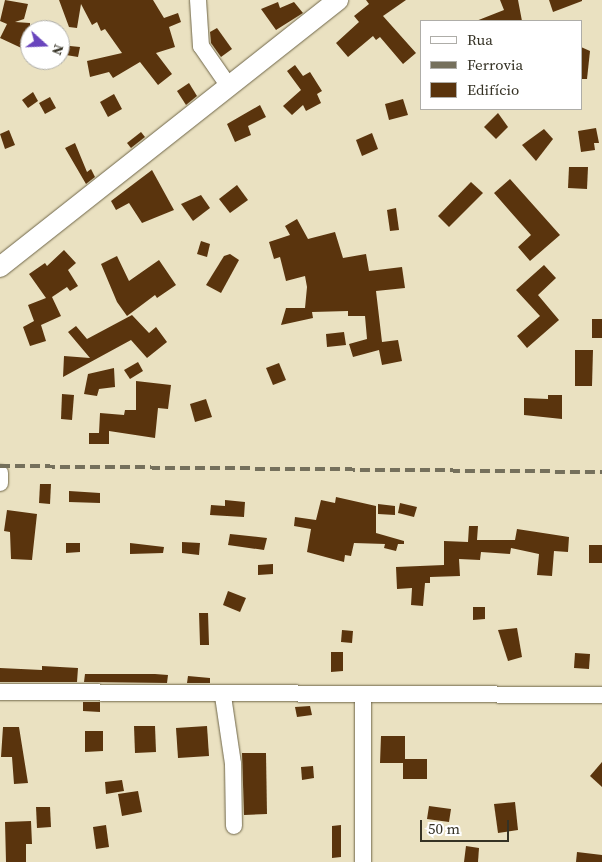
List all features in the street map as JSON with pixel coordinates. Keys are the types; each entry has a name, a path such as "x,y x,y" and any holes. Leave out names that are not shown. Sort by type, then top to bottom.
{"main road":[{"path":"0,267 228,84 338,0"}],"street":[{"path":"198,0 201,46 228,84"},
{"path":"0,473 0,483"},
{"path":"0,692 222,696 472,692 602,695"},
{"path":"363,695 363,862"},
{"path":"222,696 233,764 234,826"}],"building":[{"path":"5,0 28,4 24,19 15,22 20,22 20,47 0,38 7,24 0,21"},
{"path":"59,0 153,0 164,18 178,13 181,22 169,27 175,47 156,53 172,74 158,85 140,62 113,78 109,72 90,77 87,61 122,53 105,29 101,31 97,22 92,25 81,4 77,28 70,27 70,20 66,20"},
{"path":"366,0 406,0 383,16 416,53 403,64 380,37 376,40 373,36 348,57 336,43 359,22 354,16 369,4"},
{"path":"500,0 518,0 522,20 479,20 504,10"},
{"path":"549,0 582,0 582,1 553,12"},
{"path":"278,2 280,8 294,2 303,13 276,30 261,9"},
{"path":"217,28 232,49 221,57 211,43 210,32"},
{"path":"70,46 80,47 78,57 70,56"},
{"path":"582,47 590,51 587,79 582,79"},
{"path":"295,65 303,76 310,72 322,91 317,94 321,103 306,111 303,105 292,115 283,106 301,90 287,71"},
{"path":"189,83 197,96 186,105 177,91"},
{"path":"33,92 38,101 28,108 22,100"},
{"path":"114,94 122,109 108,117 100,102"},
{"path":"50,97 56,108 45,114 39,103"},
{"path":"403,99 408,115 389,120 385,104"},
{"path":"260,105 266,117 248,126 251,135 235,142 227,124"},
{"path":"498,113 508,127 496,139 484,127"},
{"path":"596,128 599,143 594,143 595,150 581,152 578,131"},
{"path":"544,129 553,139 536,161 522,145"},
{"path":"9,130 15,145 5,149 0,134"},
{"path":"141,132 145,137 131,148 127,143"},
{"path":"372,133 378,149 362,156 356,140"},
{"path":"75,143 87,172 91,169 95,177 86,184 65,148"},
{"path":"569,167 588,167 587,189 568,188"},
{"path":"152,170 174,210 142,223 129,203 116,210 111,201"},
{"path":"510,179 560,235 530,261 518,247 531,235 494,193"},
{"path":"471,182 483,193 449,227 438,216"},
{"path":"237,185 248,200 230,213 219,199"},
{"path":"201,195 210,208 193,221 181,204"},
{"path":"396,208 399,230 390,231 387,210"},
{"path":"297,219 308,239 335,232 343,258 366,254 369,271 402,267 405,288 376,291 382,342 398,340 402,361 382,365 379,350 353,357 349,344 367,339 365,316 348,316 348,311 312,312 313,318 281,325 286,308 305,308 307,287 305,276 286,281 280,257 274,259 269,242 290,235 285,226"},
{"path":"201,241 210,244 207,257 197,254"},
{"path":"64,250 76,263 68,270 78,286 70,291 67,287 52,297 61,316 41,325 46,341 30,346 23,327 34,321 28,305 46,298 29,274 45,263 47,266"},
{"path":"230,254 239,260 221,293 206,285 224,256"},
{"path":"117,256 129,281 159,260 176,285 157,298 155,295 127,316 117,302 101,264"},
{"path":"544,265 556,278 538,295 559,320 527,348 517,336 540,316 516,290"},
{"path":"132,315 149,333 156,327 167,342 147,358 131,340 63,377 64,356 90,358 68,332 76,326 87,339"},
{"path":"592,319 602,319 602,338 592,338"},
{"path":"344,332 346,345 327,347 326,334"},
{"path":"575,350 593,350 592,386 575,386"},
{"path":"138,362 143,371 130,379 124,370"},
{"path":"279,363 286,380 273,385 266,368"},
{"path":"114,368 115,387 99,389 97,396 84,394 88,374"},
{"path":"136,381 171,385 168,409 158,408 155,438 109,431 109,444 89,444 89,433 99,433 100,413 124,415 125,410 136,410"},
{"path":"62,394 74,395 72,420 61,419"},
{"path":"548,395 562,395 562,419 524,415 524,398 548,399"},
{"path":"206,399 212,417 195,422 190,404"},
{"path":"40,484 51,484 50,504 39,503"},
{"path":"69,491 100,493 100,503 69,502"},
{"path":"336,497 376,506 376,533 404,541 404,544 398,544 396,551 384,548 385,544 354,543 351,556 345,555 344,562 307,552 311,529 294,526 295,517 316,520 321,500 335,503"},
{"path":"225,500 245,502 244,517 210,515 211,505 225,506"},
{"path":"400,503 417,507 414,517 398,513"},
{"path":"378,504 395,506 395,515 378,514"},
{"path":"7,510 37,514 32,560 11,559 10,532 4,531"},
{"path":"469,526 478,526 477,540 515,540 517,529 569,537 568,552 554,551 552,576 537,575 539,554 511,548 510,554 481,552 480,560 459,559 460,576 430,577 430,583 425,583 423,606 411,605 412,588 397,589 396,567 444,565 444,541 468,542"},
{"path":"230,534 267,538 264,550 228,545"},
{"path":"182,542 200,543 199,555 182,553"},
{"path":"66,543 80,543 80,552 66,553"},
{"path":"130,543 164,547 163,553 130,554"},
{"path":"589,545 602,545 602,563 589,563"},
{"path":"273,564 273,574 258,575 258,565"},
{"path":"228,591 246,598 240,612 223,605"},
{"path":"473,607 485,607 485,619 473,620"},
{"path":"199,613 208,613 209,645 200,645"},
{"path":"517,628 522,657 508,661 498,630"},
{"path":"342,630 353,631 352,643 341,642"},
{"path":"331,652 343,652 343,671 331,672"},
{"path":"575,653 590,654 589,669 574,668"},
{"path":"42,666 78,668 77,682 0,682 0,668 42,670"},
{"path":"85,674 168,675 167,683 84,682"},
{"path":"188,676 210,678 210,683 187,683"},
{"path":"83,702 100,702 100,712 83,711"},
{"path":"310,706 312,715 297,717 295,707"},
{"path":"134,726 155,726 156,752 135,753"},
{"path":"207,726 209,756 178,758 176,728"},
{"path":"3,727 19,727 28,783 14,784 12,757 1,757"},
{"path":"85,731 103,731 103,751 85,752"},
{"path":"381,736 405,736 405,759 427,759 427,779 403,779 403,763 380,763"},
{"path":"242,753 266,753 267,814 244,815"},
{"path":"602,762 602,787 590,776"},
{"path":"313,766 314,778 302,780 301,767"},
{"path":"122,780 124,791 106,794 105,782"},
{"path":"138,791 142,812 122,816 118,794"},
{"path":"515,802 518,830 498,833 494,804"},
{"path":"429,806 451,809 449,822 427,819"},
{"path":"36,807 50,807 51,827 37,828"},
{"path":"31,821 32,844 26,844 26,862 6,862 5,822"},
{"path":"106,825 109,847 96,849 93,827"},
{"path":"341,825 341,857 332,858 332,826"},
{"path":"466,846 479,848 478,862 464,862"},
{"path":"577,852 602,855 602,862 576,862"}],"railway":[{"path":"0,466 602,472"}]}
